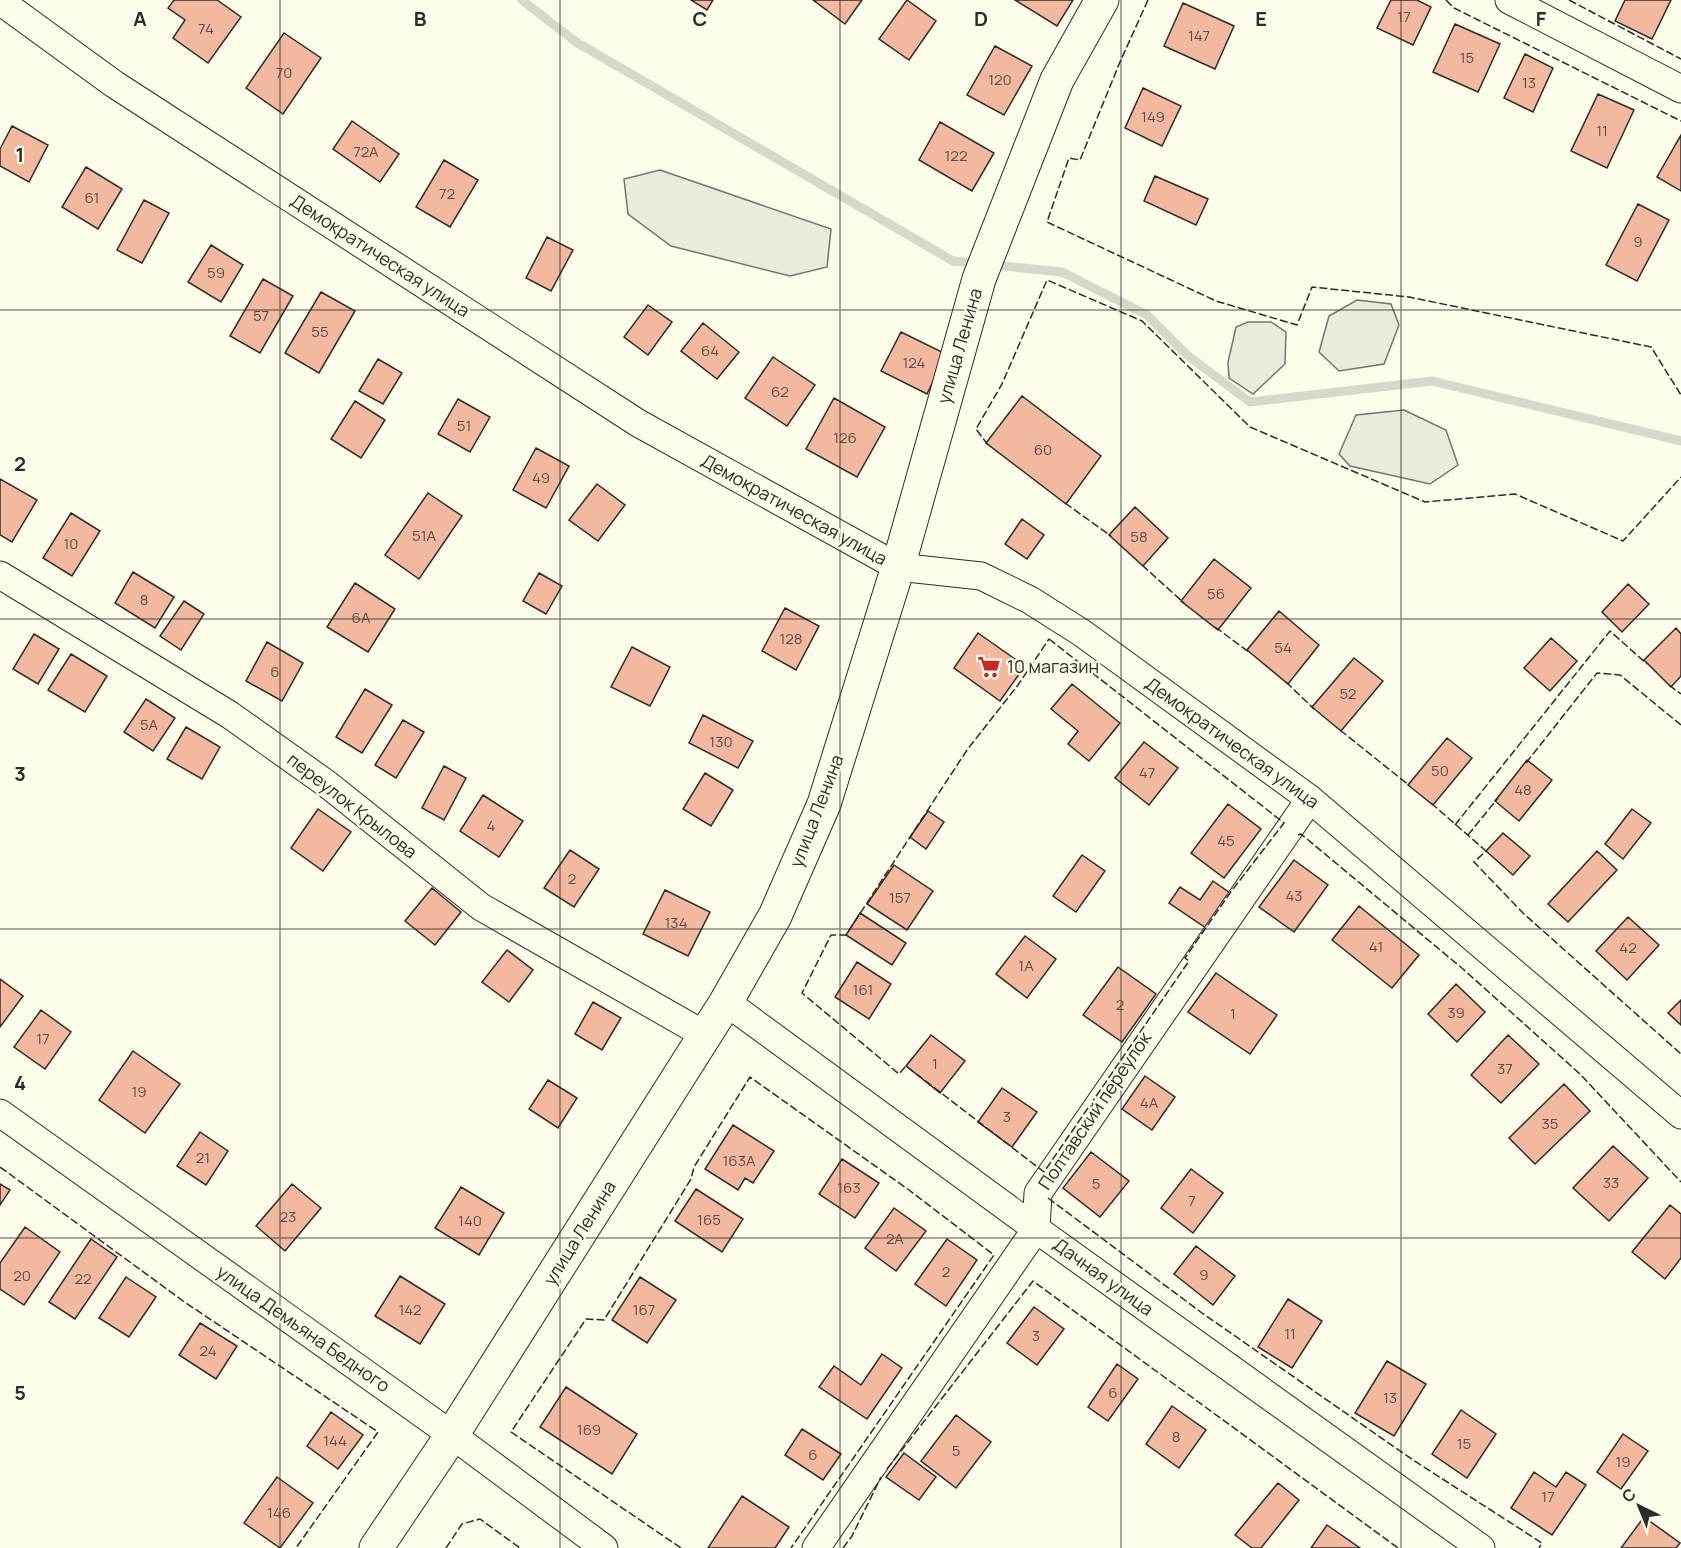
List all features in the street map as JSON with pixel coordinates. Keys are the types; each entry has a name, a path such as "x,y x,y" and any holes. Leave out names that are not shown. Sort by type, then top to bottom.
{"street":[{"name":"улица Ленина","path":"376,1548 452,1435 726,1002 775,916 824,804 898,567 979,279 1057,80 1102,0"},
{"path":"1509,0 1681,89"},
{"name":"Демократическая улица","path":"0,2 114,84 638,423 898,567 981,576 1030,600 1082,633 1310,799 1681,1115"},
{"name":"переулок Крылова","path":"0,575 230,715 327,784 481,907 705,1035"},
{"name":"Полтавский переулок","path":"816,1548 1035,1229 1038,1193 1310,799"},
{"name":"Дачная улица","path":"726,1002 1035,1229 1481,1548"},
{"name":"улица Демьяна Бедного","path":"0,1113 452,1435 604,1548"}],"shaded area":[{"path":"660,170 831,229 827,267 790,276 671,246 628,214 624,179"},
{"path":"1357,300 1391,304 1399,325 1384,364 1339,371 1319,352 1329,316"},
{"path":"1248,322 1271,322 1286,332 1285,364 1253,394 1229,378 1228,362 1236,327"},
{"path":"1404,410 1446,430 1458,465 1430,484 1350,466 1339,454 1356,415"}],"building":[{"path":"174,0 217,0 241,17 208,63 173,38 185,20 168,8"},
{"path":"691,0 713,0 707,10"},
{"path":"813,0 862,0 845,24"},
{"path":"907,0 936,21 909,60 879,39"},
{"path":"1015,0 1073,0 1057,26"},
{"path":"1391,0 1417,0 1431,7 1413,45 1377,28"},
{"path":"1625,0 1671,0 1652,39 1615,21"},
{"path":"1183,3 1234,26 1215,69 1164,46"},
{"path":"1455,24 1500,44 1478,92 1433,72"},
{"path":"284,33 321,58 283,114 246,88"},
{"path":"995,46 1032,66 1004,115 967,95"},
{"path":"1525,54 1553,68 1533,112 1504,98"},
{"path":"1143,88 1181,106 1162,146 1125,128"},
{"path":"1598,94 1634,110 1607,168 1571,151"},
{"path":"352,121 399,154 380,182 333,149"},
{"path":"940,122 994,153 972,191 919,160"},
{"path":"12,126 48,145 29,182 0,166 0,149"},
{"path":"1681,135 1681,191 1657,177"},
{"path":"444,160 478,180 450,227 416,207"},
{"path":"86,167 122,189 98,229 62,207"},
{"path":"1155,176 1208,199 1196,225 1144,201"},
{"path":"144,200 169,213 142,263 117,250"},
{"path":"1638,204 1669,220 1637,281 1606,265"},
{"path":"547,237 573,250 551,291 526,278"},
{"path":"211,245 243,265 221,302 188,282"},
{"path":"263,279 293,296 260,353 230,336"},
{"path":"321,292 355,311 319,373 285,353"},
{"path":"648,305 672,322 648,355 624,337"},
{"path":"703,323 739,352 717,379 681,351"},
{"path":"901,332 946,354 927,394 881,371"},
{"path":"773,357 815,385 787,426 745,398"},
{"path":"378,359 402,373 383,404 359,391"},
{"path":"1022,396 1101,456 1066,504 986,443"},
{"path":"834,398 885,427 857,477 806,449"},
{"path":"458,399 490,417 470,452 438,434"},
{"path":"355,401 385,420 361,458 331,439"},
{"path":"536,448 569,466 546,508 513,490"},
{"path":"0,479 37,500 12,542 0,535"},
{"path":"597,484 625,505 598,541 569,520"},
{"path":"428,493 462,516 419,579 385,555"},
{"path":"1135,507 1168,538 1143,566 1109,535"},
{"path":"71,513 100,531 72,576 43,558"},
{"path":"1022,519 1044,535 1027,559 1005,544"},
{"path":"1214,559 1251,588 1218,630 1181,601"},
{"path":"133,572 174,597 155,628 115,603"},
{"path":"539,573 562,586 546,614 523,601"},
{"path":"355,583 395,609 368,652 327,627"},
{"path":"1628,584 1649,604 1622,632 1602,612"},
{"path":"184,601 204,614 181,650 160,636"},
{"path":"785,608 819,626 796,670 762,651"},
{"path":"1279,611 1319,645 1288,684 1247,650"},
{"path":"1676,628 1681,634 1681,676 1671,687 1644,660"},
{"name":"10 магазин","path":"978,633 1025,666 1000,701 954,668"},
{"path":"34,634 59,649 38,684 13,669"},
{"path":"1551,638 1577,661 1550,691 1524,668"},
{"path":"267,642 303,663 282,701 246,681"},
{"path":"632,647 670,667 650,706 611,687"},
{"path":"71,654 107,676 85,712 48,690"},
{"path":"1354,658 1383,681 1341,731 1312,707"},
{"path":"1072,684 1120,723 1089,761 1068,744 1078,731 1051,709"},
{"path":"365,689 392,705 362,753 336,737"},
{"path":"146,699 175,718 153,751 124,732"},
{"path":"703,715 753,741 738,768 689,743"},
{"path":"403,720 424,732 396,778 375,765"},
{"path":"186,727 220,747 202,779 167,759"},
{"path":"1447,738 1472,758 1433,805 1408,785"},
{"path":"1144,742 1178,768 1149,805 1115,778"},
{"path":"1527,760 1552,780 1519,821 1495,801"},
{"path":"444,766 466,778 444,820 422,808"},
{"path":"705,773 733,790 711,826 683,809"},
{"path":"483,795 523,821 499,857 460,831"},
{"path":"1228,804 1261,829 1224,878 1191,853"},
{"path":"318,809 351,832 323,871 291,848"},
{"path":"1632,809 1651,823 1623,859 1605,844"},
{"path":"928,811 944,822 926,849 910,837"},
{"path":"1503,833 1530,856 1513,875 1486,851"},
{"path":"570,850 599,869 574,907 544,888"},
{"path":"1597,851 1617,870 1568,922 1548,904"},
{"path":"1082,855 1105,871 1076,912 1053,896"},
{"path":"1294,860 1328,885 1294,932 1259,907"},
{"path":"894,865 933,891 907,930 867,904"},
{"path":"1213,881 1230,893 1206,928 1169,903 1180,887 1200,900"},
{"path":"432,888 461,912 435,945 405,921"},
{"path":"665,890 710,912 688,956 643,934"},
{"path":"1359,906 1419,955 1392,988 1332,940"},
{"path":"860,913 906,943 892,965 846,935"},
{"path":"1628,917 1659,945 1627,980 1596,951"},
{"path":"1025,936 1056,959 1027,998 996,974"},
{"path":"507,950 533,970 509,1002 482,982"},
{"path":"857,962 891,984 869,1019 835,997"},
{"path":"1118,967 1156,994 1122,1042 1083,1015"},
{"path":"1216,973 1277,1015 1250,1054 1188,1012"},
{"path":"0,979 23,996 0,1027"},
{"path":"1456,984 1485,1012 1457,1042 1428,1014"},
{"path":"1681,1000 1681,1025 1668,1013"},
{"path":"593,1002 621,1018 602,1050 575,1034"},
{"path":"41,1010 71,1032 45,1069 14,1047"},
{"path":"931,1035 965,1061 940,1093 906,1066"},
{"path":"1508,1035 1539,1064 1501,1103 1471,1075"},
{"path":"133,1051 180,1084 145,1133 99,1100"},
{"path":"1145,1076 1175,1097 1152,1130 1122,1109"},
{"path":"548,1080 577,1098 558,1128 529,1109"},
{"path":"1564,1084 1590,1111 1535,1164 1509,1138"},
{"path":"1002,1088 1037,1112 1012,1147 978,1122"},
{"path":"733,1125 774,1151 753,1183 745,1178 738,1190 705,1169"},
{"path":"200,1132 228,1151 206,1185 177,1166"},
{"path":"1613,1146 1648,1178 1609,1221 1573,1188"},
{"path":"1091,1152 1129,1181 1100,1217 1063,1188"},
{"path":"842,1159 879,1183 855,1218 819,1194"},
{"path":"1191,1169 1223,1193 1193,1233 1161,1208"},
{"path":"0,1184 10,1190 0,1205"},
{"path":"292,1184 321,1208 285,1251 256,1226"},
{"path":"461,1187 504,1213 479,1255 435,1228"},
{"path":"696,1189 743,1219 722,1252 675,1221"},
{"path":"1670,1205 1681,1214 1681,1258 1665,1279 1632,1252"},
{"path":"894,1208 926,1231 896,1271 865,1248"},
{"path":"25,1227 60,1252 24,1305 0,1289 0,1263"},
{"path":"91,1239 117,1257 75,1319 49,1302"},
{"path":"947,1239 977,1260 946,1306 915,1284"},
{"path":"1196,1246 1235,1276 1213,1305 1174,1274"},
{"path":"400,1276 445,1304 420,1344 375,1316"},
{"path":"126,1277 156,1297 129,1337 99,1318"},
{"path":"640,1277 676,1300 647,1343 612,1320"},
{"path":"1288,1299 1322,1321 1292,1368 1258,1347"},
{"path":"1034,1307 1064,1329 1037,1365 1007,1343"},
{"path":"200,1323 237,1346 216,1379 179,1355"},
{"path":"882,1354 902,1368 867,1419 819,1387 834,1366 861,1385"},
{"path":"1387,1361 1426,1384 1394,1436 1355,1413"},
{"path":"1117,1364 1138,1379 1108,1421 1088,1407"},
{"path":"566,1387 637,1434 612,1474 540,1427"},
{"path":"1172,1406 1206,1430 1179,1468 1146,1444"},
{"path":"1461,1410 1496,1434 1467,1478 1432,1454"},
{"path":"331,1412 363,1435 338,1469 307,1446"},
{"path":"956,1415 991,1442 956,1488 921,1461"},
{"path":"802,1429 841,1454 823,1480 785,1455"},
{"path":"1623,1434 1648,1451 1621,1489 1597,1472"},
{"path":"904,1453 936,1477 919,1500 886,1477"},
{"path":"1534,1472 1556,1487 1566,1472 1586,1485 1552,1535 1511,1508"},
{"path":"277,1477 313,1503 280,1548 244,1523"},
{"path":"1278,1483 1299,1500 1261,1548 1252,1548 1235,1535"},
{"path":"742,1496 789,1527 775,1548 708,1548"},
{"path":"1644,1517 1680,1543 1676,1548 1621,1548"},
{"path":"1327,1525 1360,1548 1311,1548"}],"waterway":[{"path":"522,0 576,42 953,261 1062,272 1147,315 1187,355 1250,402 1432,381 1681,441"}],"fence":[{"path":"1148,0 1080,160 1069,158 1047,222 1216,301 1297,325 1312,287 1409,297 1651,347 1681,395"},
{"path":"1446,0 1454,8 1681,121"},
{"path":"1569,0 1681,59"},
{"path":"988,445 976,429 1002,384 1047,280 1142,321 1250,427 1425,502 1515,494 1623,541 1681,477"},
{"path":"1065,503 1111,536"},
{"path":"1142,565 1184,603"},
{"path":"1215,627 1249,652"},
{"path":"1455,825 1610,631 1647,664"},
{"path":"1049,639 1284,823 1230,893 1185,958 1189,961 1044,1172 906,1066 899,1074 802,993 831,935 846,935 967,750 1018,685 1049,639"},
{"path":"1526,763 1597,673 1620,675 1681,725"},
{"path":"1286,682 1314,709"},
{"path":"1669,685 1681,694"},
{"path":"1340,730 1410,786"},
{"path":"1468,835 1498,798"},
{"path":"1431,803 1486,851 1474,862 1523,913 1681,1054"},
{"path":"1298,835 1301,834 1463,969 1580,1074 1681,1182"},
{"path":"681,1548 511,1432 586,1319 604,1320 691,1179 694,1167 750,1077 909,1190 994,1255 791,1548"},
{"path":"0,1167 183,1301 378,1432 296,1548"},
{"path":"1048,1198 1202,1313 1413,1460 1542,1543 1539,1548"},
{"path":"887,1469 1033,1281 1398,1548"},
{"path":"843,1548 852,1536 881,1477"},
{"path":"446,1548 462,1524 480,1519 520,1548"}],"place":[{"name":"10 магазин","path":"989,667"}]}
